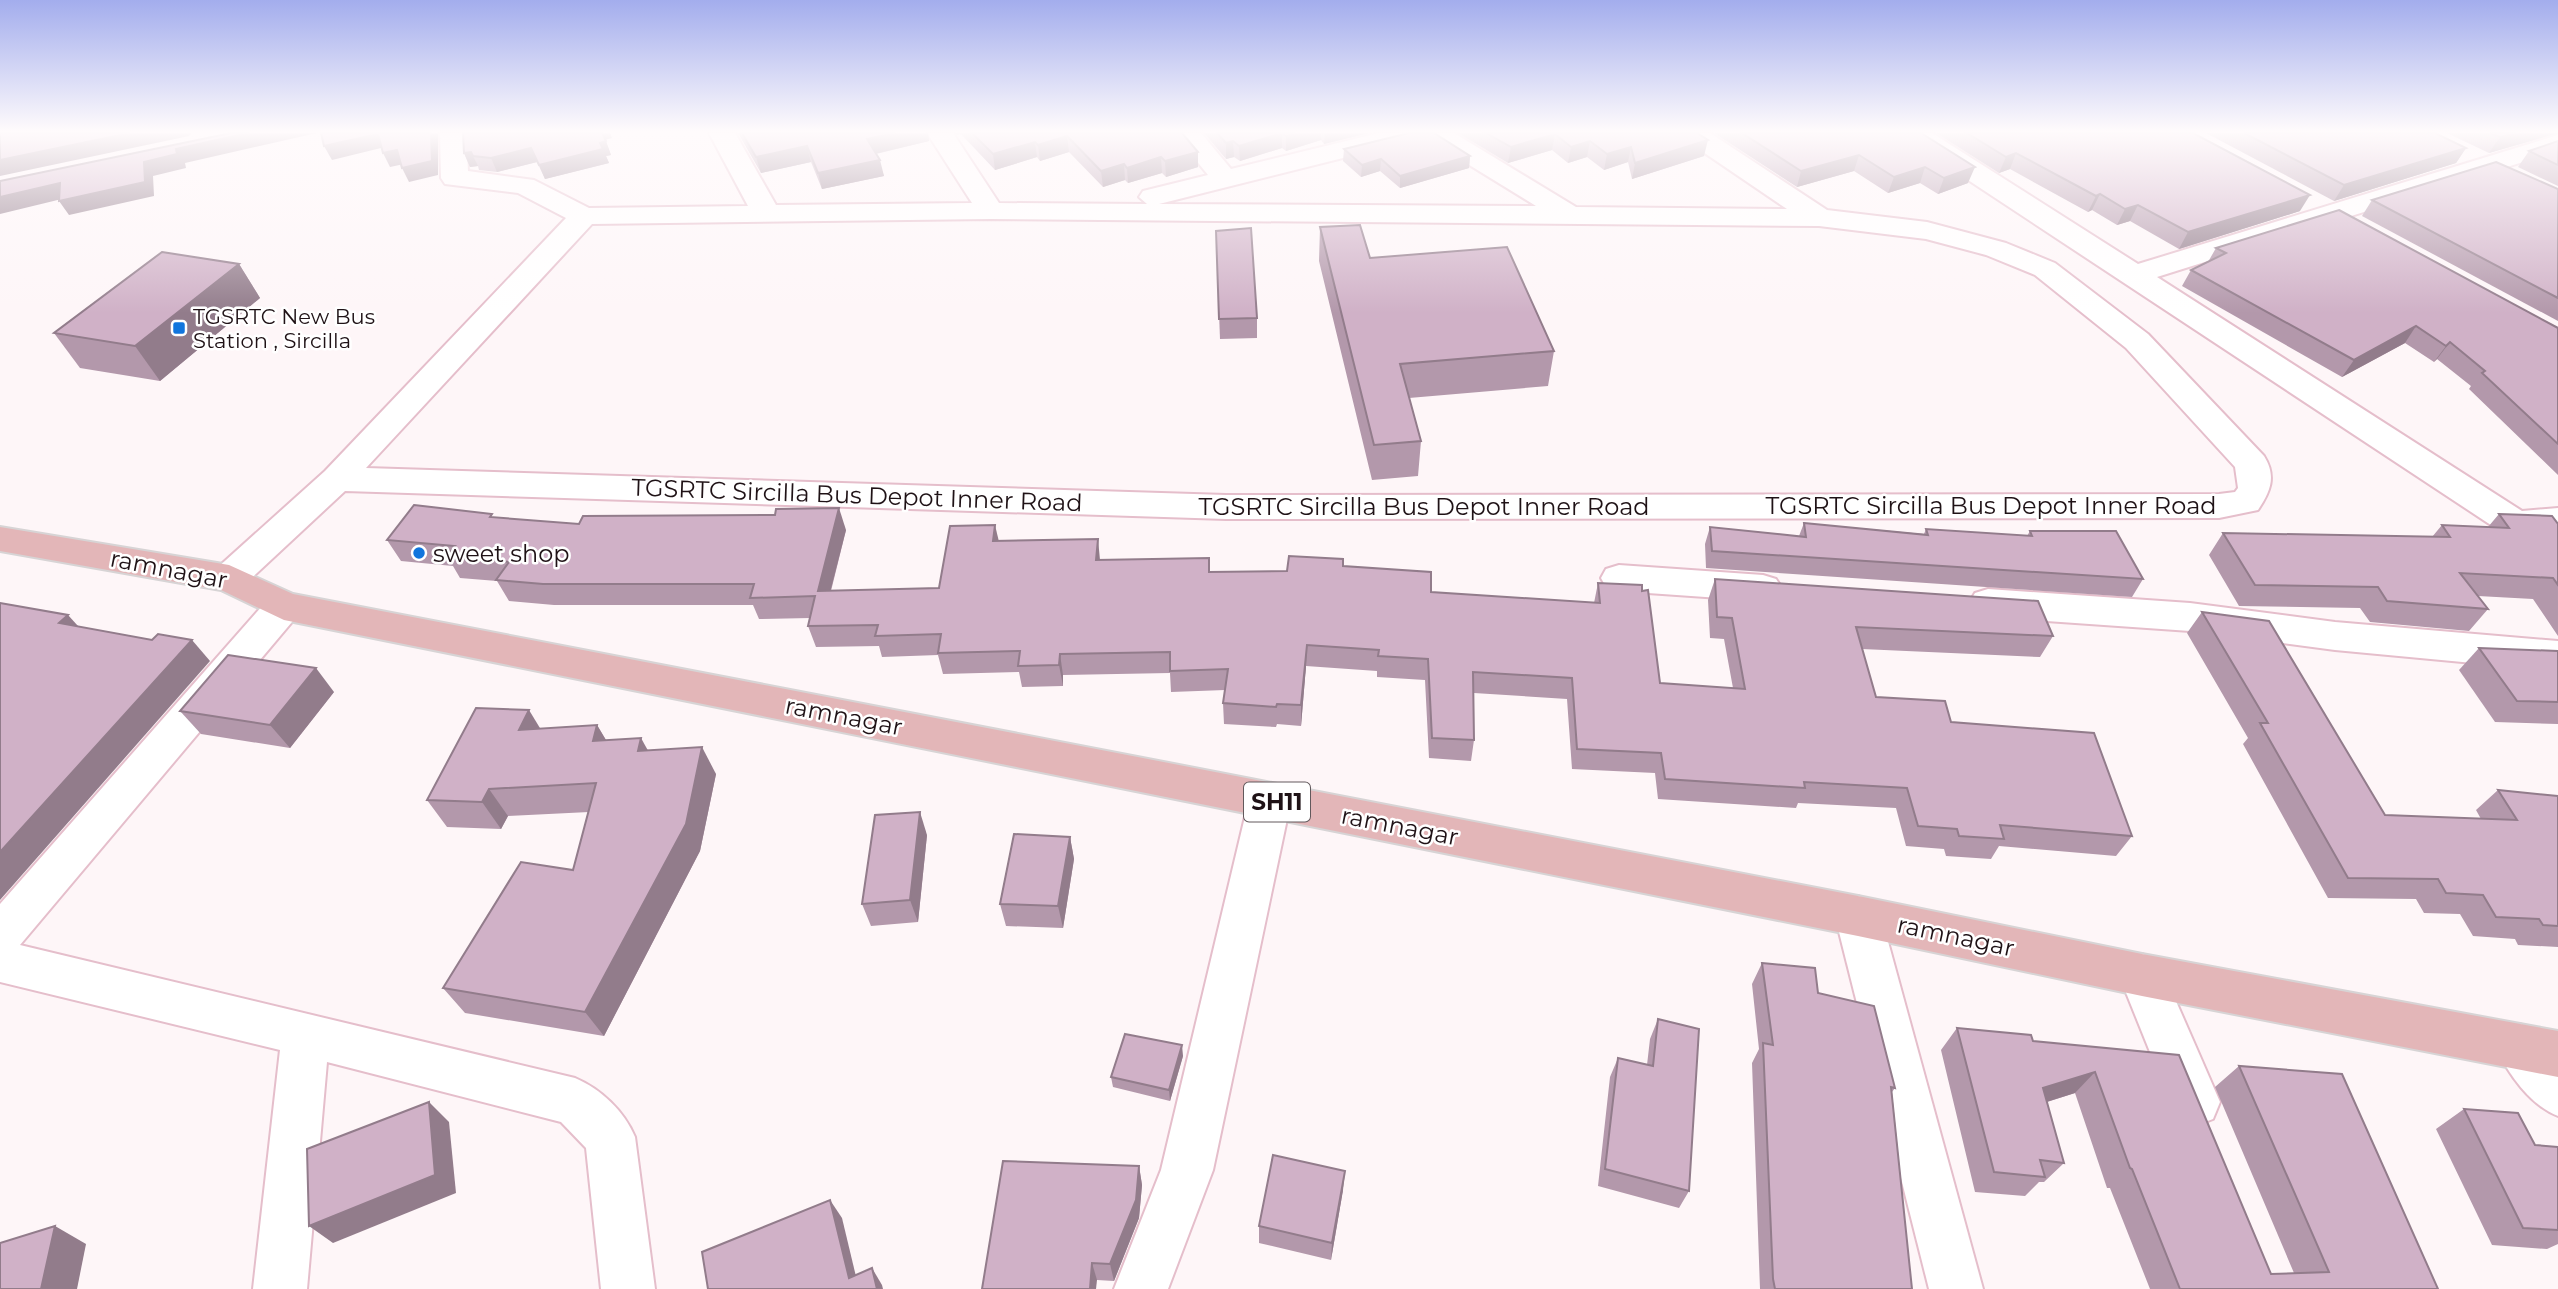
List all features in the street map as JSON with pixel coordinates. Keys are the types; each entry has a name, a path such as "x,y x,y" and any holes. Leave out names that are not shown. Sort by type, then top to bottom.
{"main road":[{"name":"ramnagar","path":"0,539 229,578 284,606 1858,916 2142,975 2539,1050"}],"street":[{"path":"229,578 337,479 583,216 538,193"},
{"path":"755,193 767,214"},
{"path":"979,193 991,211"},
{"path":"1093,212 1166,193"},
{"path":"1534,193 1570,215"},
{"path":"1782,193 1819,218"},
{"path":"2007,193 2516,524 2558,520"},
{"path":"2134,275 2398,193"},
{"path":"2297,195 2368,233"},
{"name":"TGSRTC Sircilla Bus Depot Inner Road","path":"337,479 1226,507 2219,506 2246,502 2255,488 2252,464 2137,341 2045,269 1996,249 1927,231 1819,218 1570,215 991,211 583,216"},
{"path":"1619,578 1798,590"},
{"path":"1950,600 2190,617 2335,636 2558,656"},
{"path":"0,936 284,606"},
{"path":"1141,1289 1187,1170 1270,800"},
{"path":"1858,916 1956,1289"},
{"path":"0,961 575,1102 610,1137 628,1289"},
{"path":"2142,975 2210,1138"},
{"path":"280,1289 306,1034"},
{"path":"2539,1050 2558,1092"}],"building":[{"path":"0,193 16,193 0,197"},
{"path":"59,193 95,193 59,201"},
{"path":"2091,193 2310,195 2188,232 2138,205 2125,209 2100,194 2096,196"},
{"path":"2394,193 2558,193 2558,298 2372,200"},
{"path":"2339,210 2558,328 2558,444 2482,373 2485,371 2450,342 2446,346 2416,326 2354,360 2191,270 2226,253 2216,248"},
{"path":"1360,225 1370,258 1507,247 1554,351 1400,364 1421,441 1374,445 1320,227"},
{"path":"1251,228 1257,318 1219,319 1216,231"},
{"path":"162,252 239,264 135,346 54,333"},
{"path":"414,505 492,514 490,517 579,524 583,516 775,515 776,509 839,508 818,591 939,588 950,526 995,525 993,541 1098,539 1096,560 1209,558 1209,572 1287,571 1289,556 1343,559 1343,566 1431,572 1431,592 1600,603 1598,583 1642,585 1642,591 1648,590 1660,683 1745,689 1732,618 1717,617 1715,579 2038,601 2053,636 1856,627 1876,697 1945,701 1951,722 2094,733 2132,836 2000,825 2004,839 1959,836 1957,829 1918,826 1907,788 1804,782 1805,788 1665,779 1661,753 1577,749 1572,678 1473,672 1474,740 1432,738 1428,659 1378,656 1379,650 1307,645 1301,705 1277,704 1276,707 1223,703 1228,669 1170,671 1170,652 1060,654 1059,665 1018,666 1020,651 938,653 941,634 875,636 878,625 808,626 815,596 750,598 754,584 543,584 496,580 509,562 447,556 455,546 387,540"},
{"path":"2499,514 2552,516 2558,524 2558,585 2553,578 2460,573 2488,609 2387,601 2378,587 2255,585 2223,533 2450,537 2442,525 2509,528"},
{"path":"1804,523 1928,535 1926,529 2032,536 2030,531 2116,531 2143,579 1712,551 1710,527 1806,537"},
{"path":"0,603 68,615 59,623 152,640 158,634 192,640 0,852"},
{"path":"2202,612 2269,621 2385,815 2517,820 2498,790 2558,796 2558,926 2543,925 2539,919 2496,917 2483,895 2446,893 2438,879 2348,878 2260,723 2268,723"},
{"path":"2479,648 2558,651 2558,702 2517,701"},
{"path":"228,655 316,668 270,725 180,711"},
{"path":"476,708 529,710 519,730 597,725 593,741 641,738 638,751 702,747 686,824 585,1012 443,988 521,862 573,870 596,783 489,789 482,802 427,800"},
{"path":"920,812 910,900 862,904 875,815"},
{"path":"1014,834 1070,837 1058,906 1000,904"},
{"path":"1762,963 1815,968 1818,993 1874,1006 1895,1088 1891,1087 1912,1289 1775,1289 1763,1043 1773,1045"},
{"path":"1658,1019 1699,1029 1689,1191 1605,1169 1618,1058 1653,1066"},
{"path":"1957,1028 2031,1035 2033,1041 2179,1055 2271,1274 2329,1272 2239,1066 2342,1074 2438,1289 2180,1289 2130,1168 2095,1072 2043,1088 2064,1163 2040,1160 2045,1177 1994,1172"},
{"path":"1125,1034 1182,1045 1169,1090 1111,1077"},
{"path":"429,1102 435,1175 309,1226 307,1149"},
{"path":"2464,1109 2518,1113 2535,1145 2558,1147 2558,1230 2523,1228"},
{"path":"1273,1155 1345,1171 1332,1243 1259,1226"},
{"path":"1003,1161 1139,1166 1136,1200 1110,1264 1092,1263 1090,1289 982,1289"},
{"path":"830,1200 849,1278 872,1268 877,1289 708,1289 702,1252"},
{"path":"55,1226 41,1289 0,1289 0,1243"}],"place":[{"name":"TGSRTC New Bus Station , Sircilla","path":"179,328"},
{"name":"sweet shop","path":"419,553"}]}
